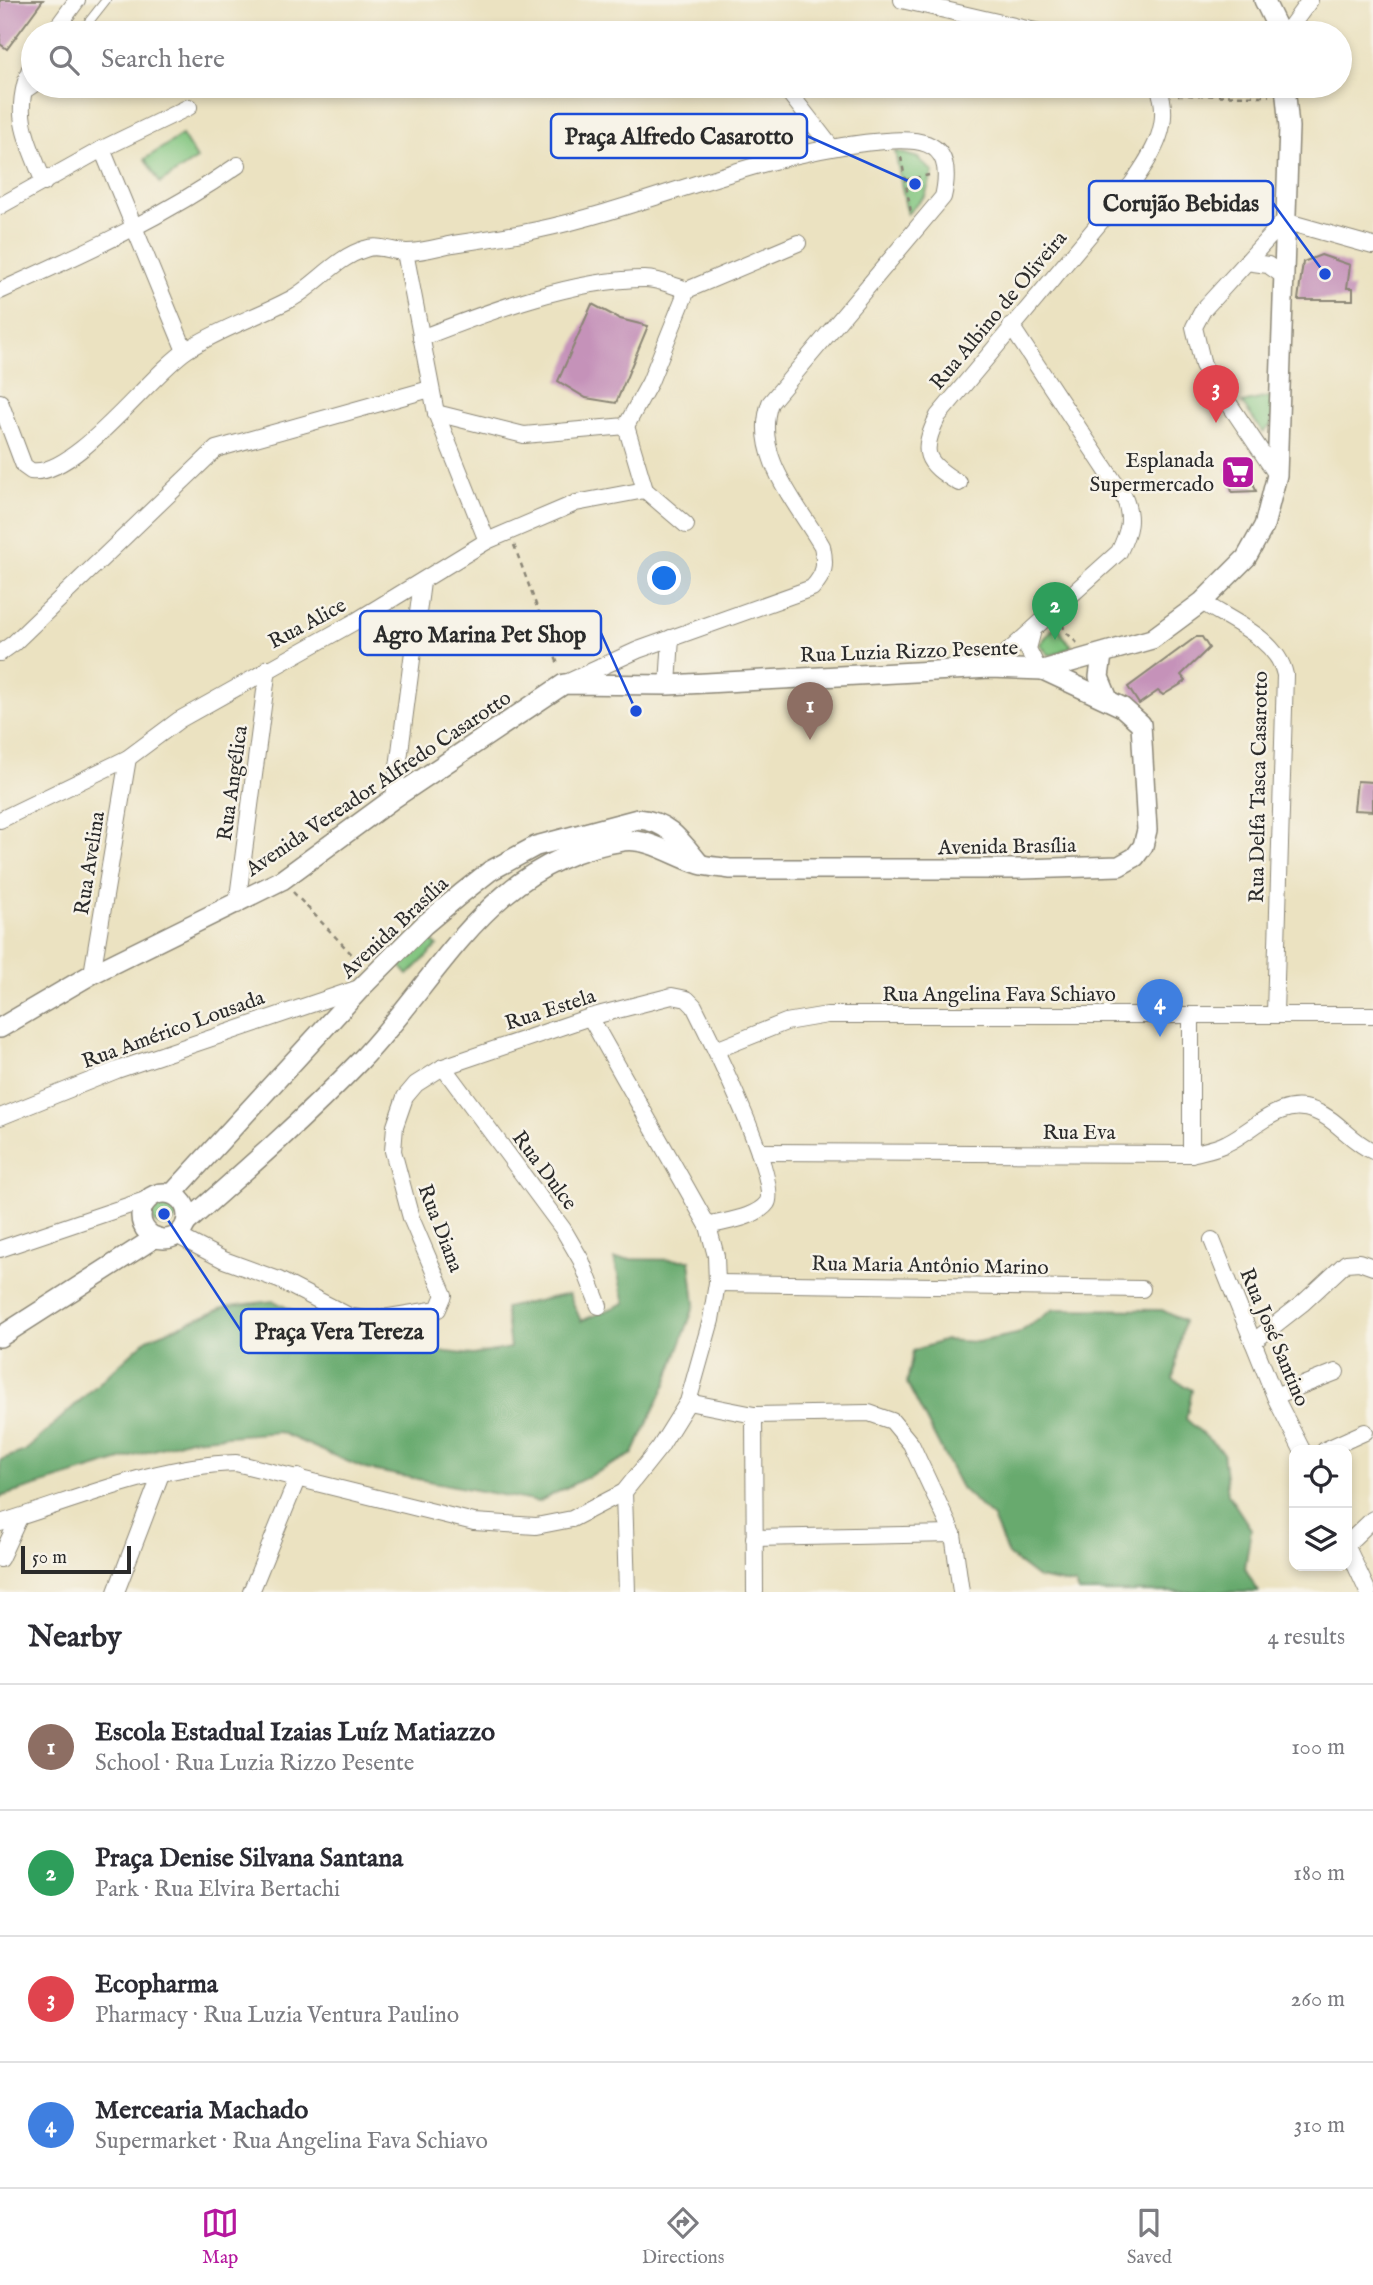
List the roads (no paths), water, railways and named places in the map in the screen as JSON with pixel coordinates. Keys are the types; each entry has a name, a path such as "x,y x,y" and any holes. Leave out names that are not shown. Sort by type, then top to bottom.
{"street":[{"path":"62,21 77,0"},
{"path":"902,0 992,21"},
{"path":"1264,0 1274,21"},
{"path":"1295,21 1310,0"},
{"path":"21,96 22,126 44,183"},
{"path":"0,402 24,466 37,472 48,470 83,447 186,351 290,299 315,284 350,255 367,248 405,252 538,230 831,147 794,98"},
{"name":"Rua Albino de Oliveira","path":"959,484 933,468 927,456 928,437 938,416 1132,184 1155,149 1165,111 1162,98"},
{"name":"Rua Luzia Rizzo Pesente","path":"564,684 668,685 990,668 1043,670 1152,639 1202,602 1246,558 1264,526 1277,475 1289,127 1287,98"},
{"path":"0,206 102,149 189,107"},
{"name":"Avenida Vereador Alfredo Casarotto","path":"0,1028 92,974 237,905 282,880 394,798 564,684 671,638 812,588 823,576 826,563 822,546 769,457 764,439 764,421 770,403 943,197 946,172 939,151 929,143 898,139 831,147"},
{"path":"102,149 186,351"},
{"path":"0,291 136,229 187,201 238,165"},
{"path":"1277,475 1203,365 1195,343 1194,327 1203,310 1284,221 1373,246"},
{"path":"421,338 518,303 606,282 648,279 687,290 798,243"},
{"path":"405,252 436,413 487,541"},
{"path":"1245,262 1268,265 1282,275"},
{"path":"686,525 645,490 626,426 650,382 687,290"},
{"path":"990,668 1119,552 1128,533 1131,514 1124,497 1011,326"},
{"path":"0,653 14,643 216,449 430,389"},
{"path":"436,413 523,435 626,426"},
{"name":"Rua Alice","path":"0,820 128,758 179,720 422,583 487,541 576,503 645,490"},
{"path":"394,798 422,583"},
{"name":"Rua Delfa Tasca Casarotto","path":"1202,602 1270,646 1285,675 1275,1013"},
{"path":"1033,629 1028,649 1036,665 1043,670"},
{"path":"668,685 671,638"},
{"path":"1102,655 1099,677 1108,699"},
{"name":"Rua Angélica","path":"237,905 268,668"},
{"name":"Avenida Brasília","path":"172,1194 367,982 424,925 490,871 536,846 623,831 699,864 730,869 1023,869 1119,866 1135,858 1143,846 1147,830 1143,735 1133,715 1108,699 1043,670"},
{"name":"Rua Avelina","path":"92,974 128,758"},
{"path":"0,1337 156,1237 181,1229 293,1129 349,1073 443,956 494,905 522,881 555,862 623,831"},
{"name":"Rua Américo Lousada","path":"0,1117 117,1069 367,982"},
{"name":"Rua Estela","path":"443,1067 590,1017 672,996 687,999 694,1006 716,1050"},
{"name":"Rua Angelina Fava Schiavo","path":"716,1050 786,1022 827,1015 1373,1015"},
{"path":"1191,1015 1191,1154"},
{"path":"0,1523 161,1474 203,1464 236,1463 474,1522 536,1526 572,1519 624,1492 660,1447 688,1402 711,1320 717,1283 716,1256 708,1226 590,1017"},
{"path":"708,1226 760,1211 769,1201 771,1189 759,1152 716,1050"},
{"name":"Rua Diana","path":"181,1229 224,1260 279,1280 349,1316 371,1320 438,1309 444,1295 411,1218 393,1151 395,1126 405,1097 416,1084 443,1067"},
{"name":"Rua Dulce","path":"443,1067 564,1229 581,1260 599,1306"},
{"name":"Rua Eva","path":"759,1152 1191,1154 1227,1144 1279,1111 1298,1106 1317,1111 1373,1151"},
{"path":"156,1237 144,1228 141,1220 143,1205 155,1194 172,1194 186,1209 181,1229"},
{"path":"0,1248 148,1199"},
{"name":"Rua José Santino","path":"1212,1240 1275,1396 1300,1445"},
{"path":"1253,1342 1303,1303 1346,1263 1359,1262 1373,1268"},
{"name":"Rua Maria Antônio Marino","path":"717,1283 1142,1289"},
{"path":"1275,1396 1336,1371"},
{"path":"688,1402 754,1415 869,1413 892,1421 911,1444 953,1534 961,1592"},
{"path":"754,1415 755,1592"},
{"path":"1336,1445 1365,1432"},
{"path":"116,1592 161,1474"},
{"path":"253,1591 298,1478"},
{"path":"624,1492 626,1592"},
{"path":"0,1559 19,1518"},
{"path":"1352,1541 1373,1519"},
{"path":"754,1538 953,1534"},
{"path":"1352,1557 1368,1592"}],"lane":[{"path":"89,21 106,0"}],"place":[{"name":"Praça Alfredo Casarotto","path":"915,184"},
{"name":"Corujão Bebidas","path":"1325,274"},
{"name":"Ecopharma","path":"1216,423"},
{"name":"Esplanada Supermercado","path":"1238,472"},
{"name":"Praça Denise Silvana Santana","path":"1055,640"},
{"name":"Agro Marina Pet Shop","path":"636,711"},
{"name":"Escola Estadual Izaias Luíz Matiazzo","path":"810,740"},
{"name":"Mercearia Machado","path":"1160,1037"},
{"name":"Praça Vera Tereza","path":"164,1214"}]}
